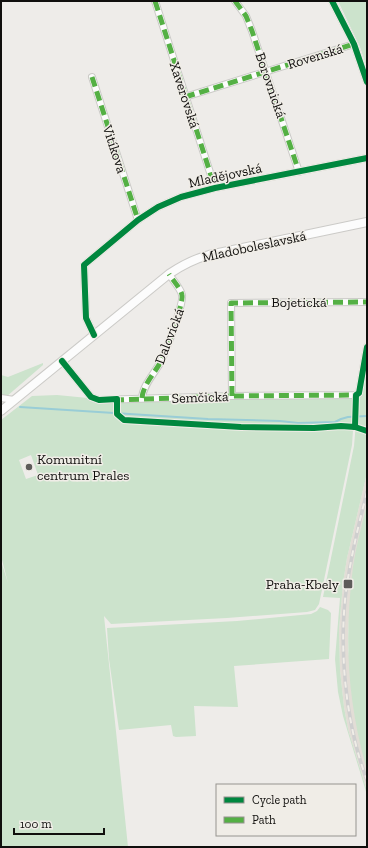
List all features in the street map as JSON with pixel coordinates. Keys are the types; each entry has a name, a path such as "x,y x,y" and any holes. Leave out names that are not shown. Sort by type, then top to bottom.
{"main road":[{"name":"Mladoboleslavská","path":"1,411 169,274 191,261 209,255 367,222"}],"street":[{"name":"Xaverovská","path":"155,1 215,188"},
{"name":"Borovnická","path":"235,1 246,16 266,71 299,172"},
{"path":"332,1 354,44 367,82"},
{"name":"Rovenská","path":"185,97 354,44"},
{"name":"Vitíkova","path":"92,77 138,220"},
{"name":"Mladějovská","path":"94,335 86,318 84,264 138,220 158,207 181,196 215,188 367,158"},
{"name":"Dalovická","path":"142,398 144,389 165,352 177,320 182,295 169,274"},
{"name":"Bojetická","path":"232,396 231,303 367,302"},
{"name":"Semčická","path":"62,361 91,397 95,399 356,395 359,393 367,347"},
{"path":"1,398 14,400"}],"shaded area":[{"path":"367,473 367,510 355,560 348,630 348,650 367,765 367,791 348,729 344,707 340,670 339,630 343,583 347,558"}],"green space":[{"path":"338,1 367,1 367,68 360,47"},
{"path":"43,363 43,365 6,397 1,396 1,375 8,377"},
{"path":"367,363 367,473 347,558 343,583 339,630 340,670 344,707 348,729 367,795 343,716 338,692 335,659 340,598 323,597 354,446 358,399 360,397"},
{"path":"57,395 88,398 95,402 354,398 352,445 319,604 315,610 307,612 227,618 111,624 104,616 128,847 1,847 1,561 8,583 1,556 1,420 32,396","holes":["31,455 38,475 26,479 19,460"]},
{"path":"367,504 367,770 360,744 351,694 348,644 350,593 353,567 357,543"},
{"path":"320,607 331,613 329,659 234,666 238,707 194,706 196,736 173,736 171,725 119,730 109,659 107,628 237,621 311,614 317,611"}],"waterway":[{"path":"20,407 298,423 335,422 348,417 367,416"}],"railway":[{"path":"367,492 349,572 344,608 343,632 345,684 353,734 359,758 367,780"}],"marked path":[{"path":"155,1 215,188"},
{"path":"235,1 246,16 252,31 299,172"},
{"path":"185,97 354,44"},
{"path":"92,77 138,220"},
{"path":"142,398 147,384 166,350 182,300 180,290 169,274"},
{"path":"232,396 231,303 367,302"},
{"path":"114,400 232,396 355,395 359,393"}],"cycle path":[{"path":"332,1 354,44 367,82"},
{"path":"94,335 86,318 84,265 138,220 158,207 181,197 215,188 367,158"},
{"path":"355,427 356,395 359,393 367,347"},
{"path":"62,361 91,397 99,400 117,399 117,414 124,420 241,427 314,428 341,426 355,427 367,431"}],"place":[{"name":"Komunitní centrum Prales","path":"29,467"},
{"name":"Praha-Kbely","path":"348,584"}]}
